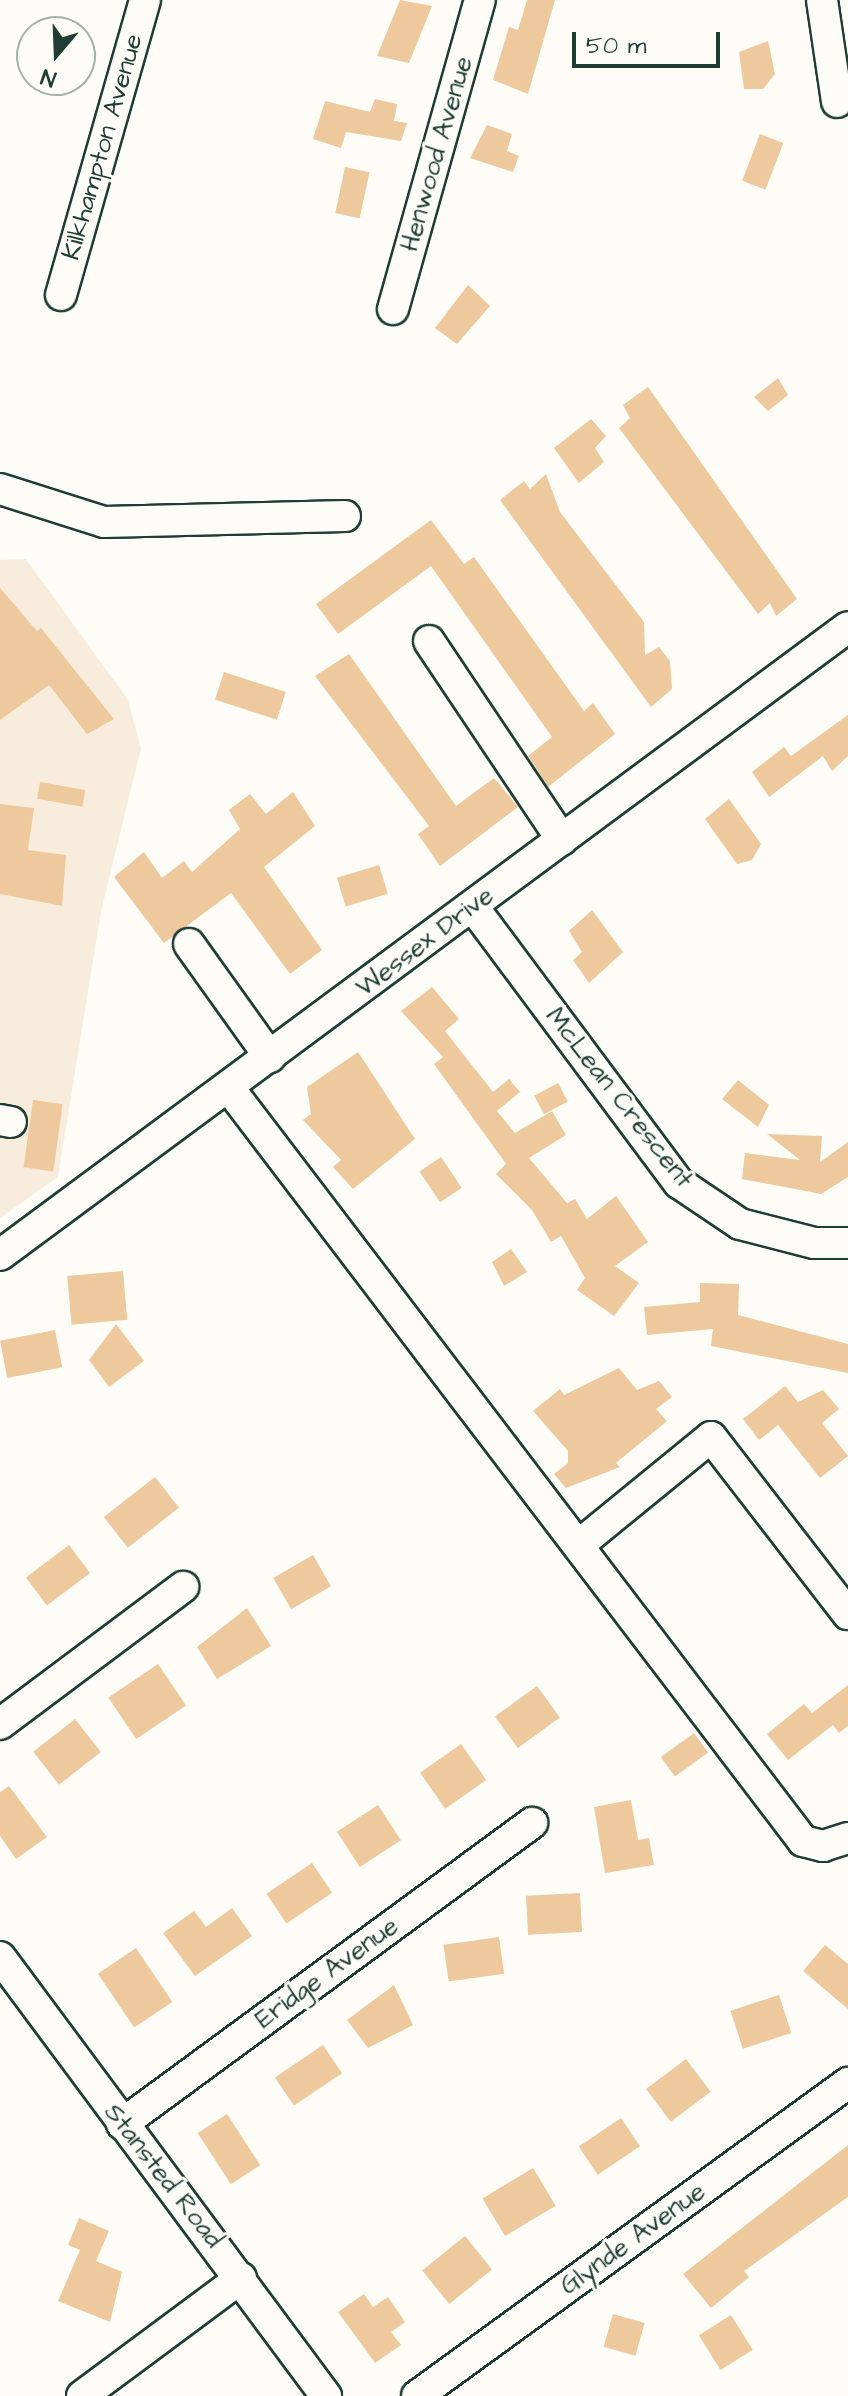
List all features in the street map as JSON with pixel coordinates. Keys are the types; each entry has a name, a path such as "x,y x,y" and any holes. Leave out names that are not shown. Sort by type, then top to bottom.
{"street":[{"name":"Kilkhampton Avenue","path":"61,295 145,0"},
{"name":"Henwood Avenue","path":"393,309 480,0"},
{"path":"822,0 837,102"},
{"path":"0,489 104,522 345,516"},
{"name":"Wessex Drive","path":"0,1255 848,627"},
{"path":"429,641 562,840"},
{"name":"McLean Crescent","path":"473,907 679,1183 740,1224 814,1243 848,1243"},
{"path":"189,944 270,1057"},
{"path":"229,1088 580,1544 803,1841 823,1846 848,1838"},
{"path":"580,1544 711,1437 848,1614"},
{"path":"0,1724 183,1587"},
{"name":"Eridge Avenue","path":"122,2124 532,1823"},
{"name":"Stansted Road","path":"1,1961 241,2278 326,2396"},
{"name":"Glynde Avenue","path":"417,2396 848,2083"},
{"path":"82,2396 241,2278"}],"shaded area":[{"path":"26,559 128,700 141,749 101,911 58,1177 0,1218 0,560"}],"building":[{"path":"400,0 432,6 409,63 377,56"},
{"path":"527,0 555,0 528,94 493,80 509,27 518,30"},
{"path":"768,41 775,74 763,89 744,89 739,52"},
{"path":"375,99 397,104 394,121 407,123 401,141 346,132 341,148 313,139 325,101 370,112"},
{"path":"487,125 512,134 507,151 519,156 513,172 470,158"},
{"path":"760,134 783,143 765,190 742,181"},
{"path":"345,167 369,172 360,218 335,213"},
{"path":"468,285 490,306 457,344 435,328"},
{"path":"778,378 788,395 768,411 754,397"},
{"path":"648,387 797,599 776,616 770,603 758,614 619,428 630,418 623,405"},
{"path":"591,419 606,436 595,448 604,462 579,483 554,448"},
{"path":"546,474 560,512 644,622 645,655 659,647 670,661 672,689 651,707 500,500 524,481 530,489"},
{"path":"431,520 464,564 474,557 584,711 593,703 615,734 548,787 528,756 552,737 431,566 338,634 316,604"},
{"path":"0,588 37,631 41,628 114,719 87,734 49,685 0,720"},
{"path":"349,654 456,806 494,778 518,807 440,866 418,834 429,826 315,676"},
{"path":"224,672 286,692 277,720 215,700"},
{"path":"848,715 848,756 832,771 823,756 769,797 752,772 784,747 791,756"},
{"path":"40,782 85,790 82,807 37,799"},
{"path":"293,792 315,826 264,867 322,950 290,974 231,893 164,943 114,877 144,852 162,878 184,861 192,872 240,829 229,810 250,794 266,814"},
{"path":"729,799 761,844 752,860 737,864 705,819"},
{"path":"0,804 34,808 28,850 66,855 62,906 0,894"},
{"path":"379,865 388,894 346,907 337,878"},
{"path":"592,910 623,952 589,983 573,960 582,952 569,931"},
{"path":"432,987 459,1019 445,1031 493,1092 509,1079 520,1092 497,1111 515,1133 552,1111 566,1135 529,1158 567,1203 575,1199 587,1219 616,1196 648,1242 615,1266 639,1283 614,1316 577,1290 585,1278 561,1236 551,1242 532,1210 496,1174 506,1164 434,1064 443,1057 401,1011"},
{"path":"358,1052 415,1139 353,1189 333,1167 341,1160 303,1120 311,1114 307,1087"},
{"path":"738,1080 769,1105 758,1127 722,1099"},
{"path":"558,1083 568,1102 544,1114 534,1096"},
{"path":"33,1100 63,1104 53,1172 24,1167"},
{"path":"767,1134 822,1136 820,1162 848,1142 848,1177 821,1194 742,1179 745,1153 800,1160"},
{"path":"441,1157 462,1188 440,1202 419,1172"},
{"path":"511,1249 527,1272 504,1286 492,1262"},
{"path":"123,1271 127,1320 71,1325 67,1276"},
{"path":"700,1283 739,1284 738,1315 848,1344 848,1373 711,1346 713,1329 647,1335 644,1307 700,1302"},
{"path":"116,1324 144,1361 109,1387 89,1360"},
{"path":"55,1330 62,1367 7,1378 0,1341"},
{"path":"619,1368 637,1390 659,1381 672,1397 656,1409 667,1421 616,1463 620,1467 566,1488 554,1474 568,1463 568,1451 533,1411 560,1389 564,1395"},
{"path":"785,1386 798,1402 823,1390 839,1409 822,1423 848,1456 820,1478 778,1425 759,1440 743,1419"},
{"path":"155,1477 179,1508 128,1548 104,1517"},
{"path":"69,1545 90,1573 47,1605 26,1577"},
{"path":"313,1555 331,1586 291,1609 273,1578"},
{"path":"247,1608 271,1646 217,1679 197,1647"},
{"path":"158,1664 186,1705 136,1739 108,1698"},
{"path":"848,1685 848,1726 839,1733 833,1725 788,1760 767,1734 804,1704 812,1713"},
{"path":"537,1686 560,1718 518,1748 495,1717"},
{"path":"75,1719 101,1752 59,1785 33,1752"},
{"path":"694,1733 708,1752 675,1777 661,1757"},
{"path":"461,1744 486,1780 445,1809 420,1773"},
{"path":"9,1786 47,1837 16,1859 0,1836 0,1792"},
{"path":"631,1800 638,1840 649,1838 654,1865 605,1873 594,1807"},
{"path":"378,1805 401,1840 360,1867 337,1832"},
{"path":"312,1863 332,1893 287,1924 266,1894"},
{"path":"580,1893 582,1932 528,1935 526,1896"},
{"path":"232,1908 252,1936 195,1976 163,1933 194,1911 206,1927"},
{"path":"499,1937 504,1974 449,1981 444,1945"},
{"path":"825,1945 848,1964 848,2009 803,1971"},
{"path":"136,1948 172,2002 134,2028 98,1974"},
{"path":"394,1985 413,2025 368,2048 347,2020"},
{"path":"779,1995 791,2033 743,2049 730,2011"},
{"path":"323,2045 342,2073 294,2106 275,2077"},
{"path":"686,2059 711,2092 671,2122 646,2089"},
{"path":"227,2114 260,2165 231,2184 198,2133"},
{"path":"621,2118 640,2146 598,2175 579,2147"},
{"path":"848,2145 848,2197 744,2271 749,2277 711,2308 683,2274"},
{"path":"533,2168 556,2206 505,2236 482,2198"},
{"path":"79,2218 109,2231 96,2261 122,2272 110,2322 58,2301 80,2250 68,2245"},
{"path":"465,2236 492,2269 449,2304 422,2271"},
{"path":"364,2294 373,2307 388,2297 405,2322 391,2332 401,2345 375,2363 338,2312"},
{"path":"613,2314 645,2323 635,2356 604,2347"},
{"path":"731,2315 753,2350 721,2370 699,2335"}]}
